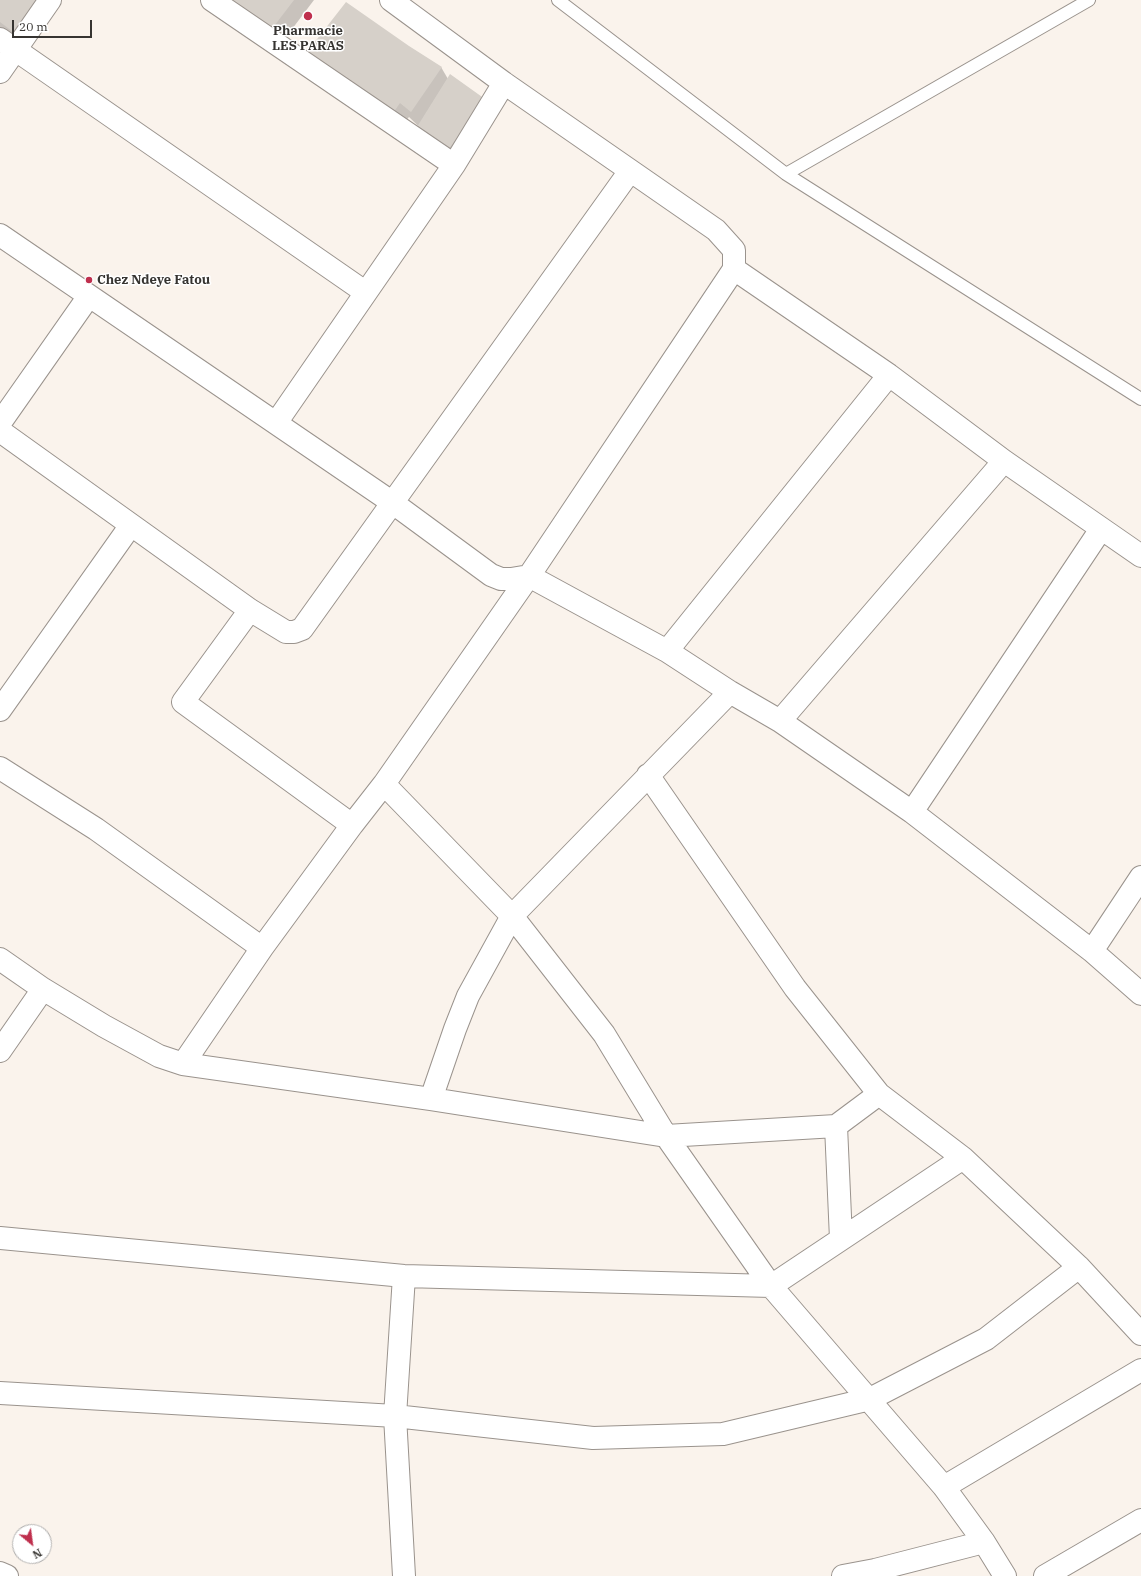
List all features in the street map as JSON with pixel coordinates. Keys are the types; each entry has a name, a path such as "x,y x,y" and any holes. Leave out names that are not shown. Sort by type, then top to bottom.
{"street":[{"path":"0,72 7,44 50,0"},
{"path":"212,0 454,165"},
{"path":"184,1064 262,948 352,825 384,784 529,576 734,269 734,250 716,230 504,83 391,0"},
{"path":"7,44 365,292"},
{"path":"276,423 454,165 504,83"},
{"path":"0,431 250,610 286,632 294,632 302,628 630,171"},
{"path":"0,235 393,503 491,575 501,579 529,576 667,651 730,692 780,721 912,812 1092,951 1141,994"},
{"path":"734,269 889,375 1004,461 1141,556"},
{"path":"0,423 89,296"},
{"path":"667,651 889,375"},
{"path":"780,721 1004,461"},
{"path":"0,710 131,525"},
{"path":"912,812 1101,529"},
{"path":"250,610 183,702 352,825"},
{"path":"431,1099 468,996 512,916 730,692"},
{"path":"0,768 96,829 262,948"},
{"path":"648,775 795,988 879,1094 963,1158 1079,1267 1141,1334"},
{"path":"384,784 512,916 604,1034 666,1136 771,1286 870,1399 944,1487 984,1542 1005,1576"},
{"path":"1092,951 1141,877"},
{"path":"0,959 44,989 135,1044 159,1056 184,1064 431,1099 666,1136 836,1126 879,1094"},
{"path":"0,1051 44,989"},
{"path":"836,1126 841,1240"},
{"path":"0,1238 404,1276 771,1286 963,1158"},
{"path":"0,1393 395,1416 593,1438 723,1434 870,1399 986,1339 1079,1267"},
{"path":"404,1276 395,1416 404,1576"},
{"path":"944,1487 1141,1370"},
{"path":"1045,1576 1141,1520"},
{"path":"843,1576 876,1573 984,1542"},
{"path":"0,1573 7,1576"}],"lane":[{"path":"558,0 786,174 1141,399"},
{"path":"786,174 1088,0"}],"building":[{"path":"0,0 35,0 38,3 16,34 0,22"},
{"path":"228,0 294,0 271,30"},
{"path":"346,2 442,67 411,112 400,103 393,113 307,52"},
{"path":"450,74 485,99 448,150 417,127"}],"place":[{"name":"Pharmacie LES PARAS","path":"308,16"},
{"name":"Chez Ndeye Fatou","path":"89,280"}]}
